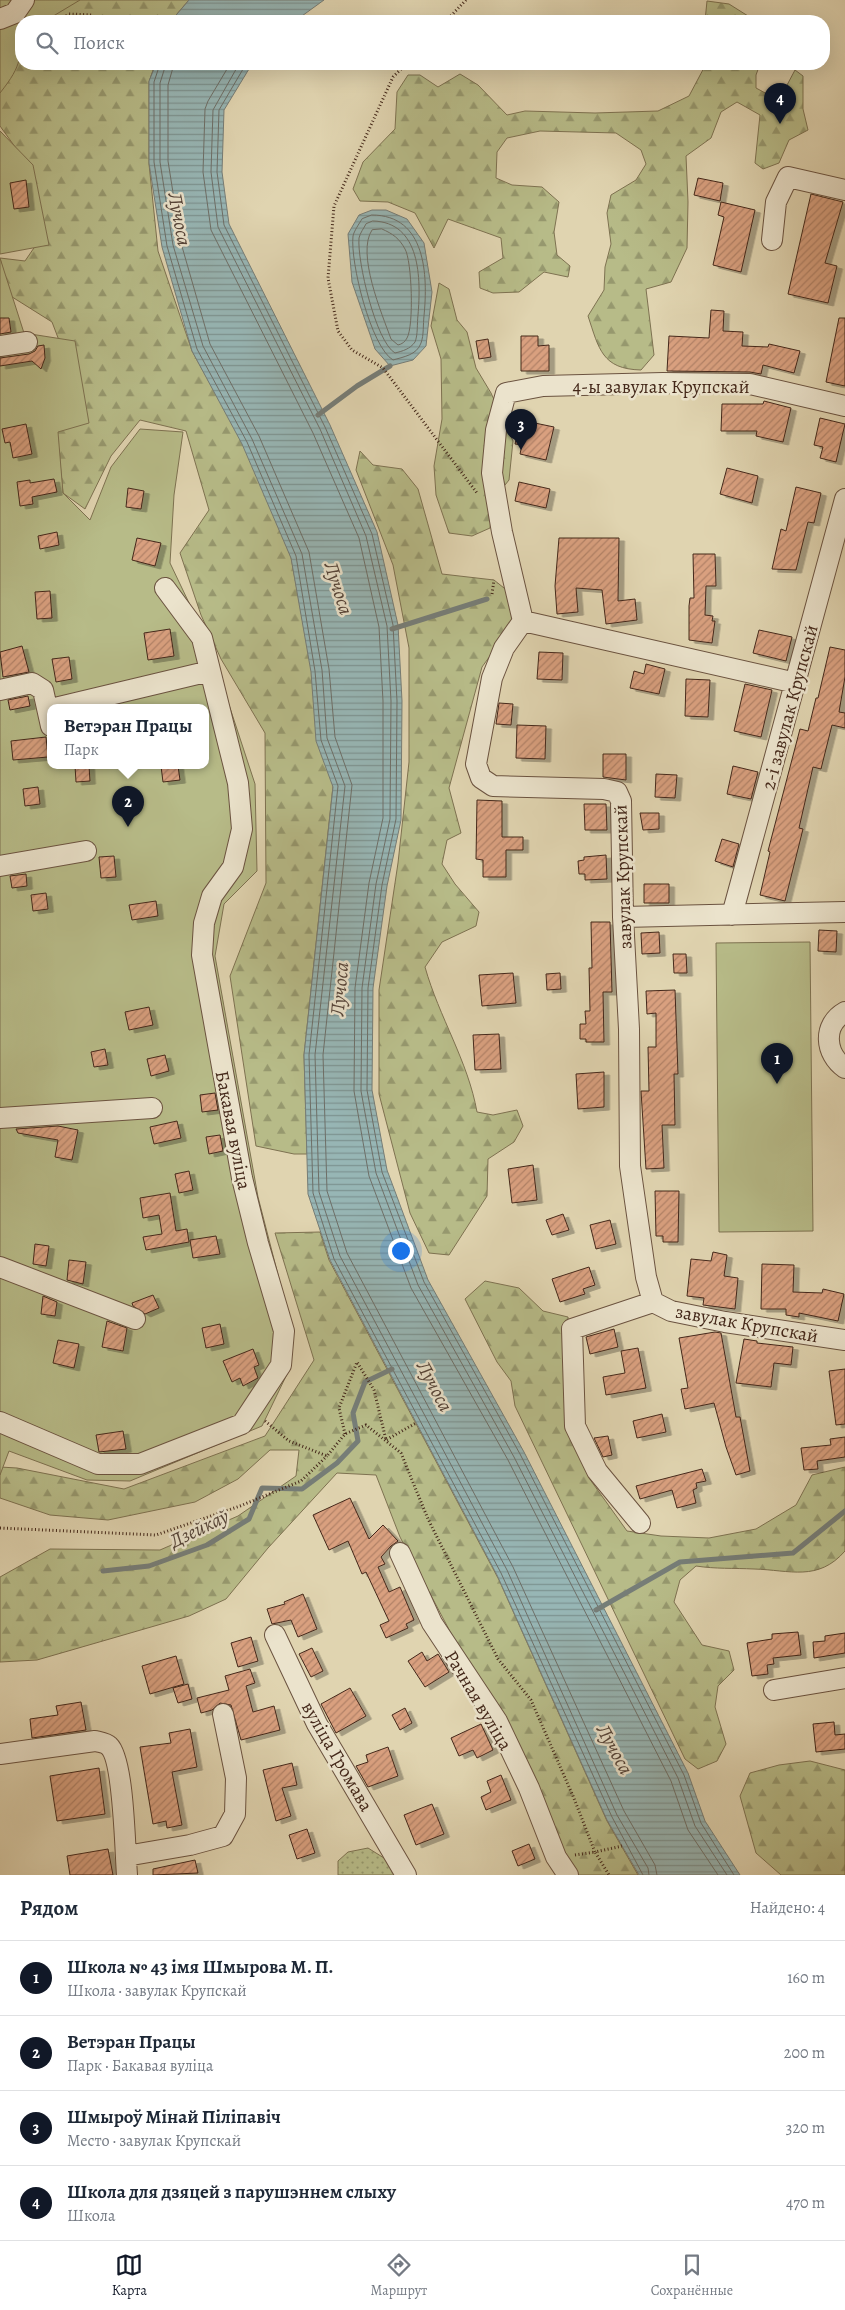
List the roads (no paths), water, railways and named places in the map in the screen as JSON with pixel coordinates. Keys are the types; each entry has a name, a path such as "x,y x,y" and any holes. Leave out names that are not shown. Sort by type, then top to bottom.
{"street":[{"path":"0,19 15,13 24,0"},
{"path":"772,240 776,202 788,177 845,190"},
{"path":"0,346 27,342"},
{"name":"4-ы завулак Крупскай","path":"523,621 502,532 492,473 496,430 506,393 543,386 663,383 750,384 845,406"},
{"name":"2-і завулак Крупскай","path":"732,915 845,499"},
{"name":"Бакавая вуліца","path":"0,1422 98,1464 140,1464 242,1424 281,1365 284,1331 258,1243 242,1178 202,955 204,923 212,896 233,867 242,829 238,783 202,638 165,588"},
{"path":"523,621 796,683"},
{"name":"завулак Крупскай","path":"523,621 504,648 492,678 476,764 481,778 493,786 604,789 617,792 621,801 623,917 629,1029 630,1166 646,1278 653,1302 670,1312 845,1340"},
{"path":"87,704 210,670"},
{"path":"0,690 32,683 43,690 48,704"},
{"path":"0,866 86,852"},
{"path":"623,917 845,912"},
{"path":"845,1012 831,1025 828,1043 837,1062 845,1068"},
{"path":"0,1118 152,1108"},
{"path":"0,1267 135,1320"},
{"path":"640,1523 597,1471 576,1426 572,1329 653,1302"},
{"name":"Рачная вуліца","path":"400,1553 432,1623 497,1721 529,1788 556,1857 568,1875"},
{"name":"вуліца Громава","path":"274,1635 317,1724 406,1875"},
{"path":"774,1690 845,1678"},
{"path":"0,1754 95,1741 108,1745 114,1753 120,1780 126,1866 223,1836 235,1814 236,1778 223,1714"}],"water":[{"path":"189,0 324,0 303,15 176,15"},
{"name":"Лучоса","path":"154,70 248,70 224,110 222,172 229,224 330,425 377,532 398,625 402,701 401,820 387,886 373,988 372,1090 387,1170 428,1280 524,1452 688,1773 705,1821 740,1875 639,1875 607,1820 497,1575 330,1260 308,1194 304,1055 333,787 316,741 311,672 291,558 242,444 192,351 162,247 149,163 149,81"},
{"path":"372,210 386,210 407,219 424,243 432,292 426,346 413,360 390,366 375,349 352,282 348,234 359,215"}],"waterway":[{"path":"318,415 357,386 390,366"},
{"path":"392,629 487,599"},
{"name":"Дзейкаў","path":"103,1571 149,1566 207,1545 249,1519 262,1488 302,1489 337,1463 358,1441 353,1413 365,1382 392,1369"},
{"path":"596,1610 680,1562 793,1553 845,1511"}],"place":[{"name":"Школа для дзяцей з парушэннем слыху","path":"780,124"},
{"name":"Шмыроў Мінай Піліпавіч","path":"521,450"},
{"name":"Ветэран Працы","path":"128,827"},
{"name":"Школа № 43 імя Шмырова М. П.","path":"777,1084"}]}
